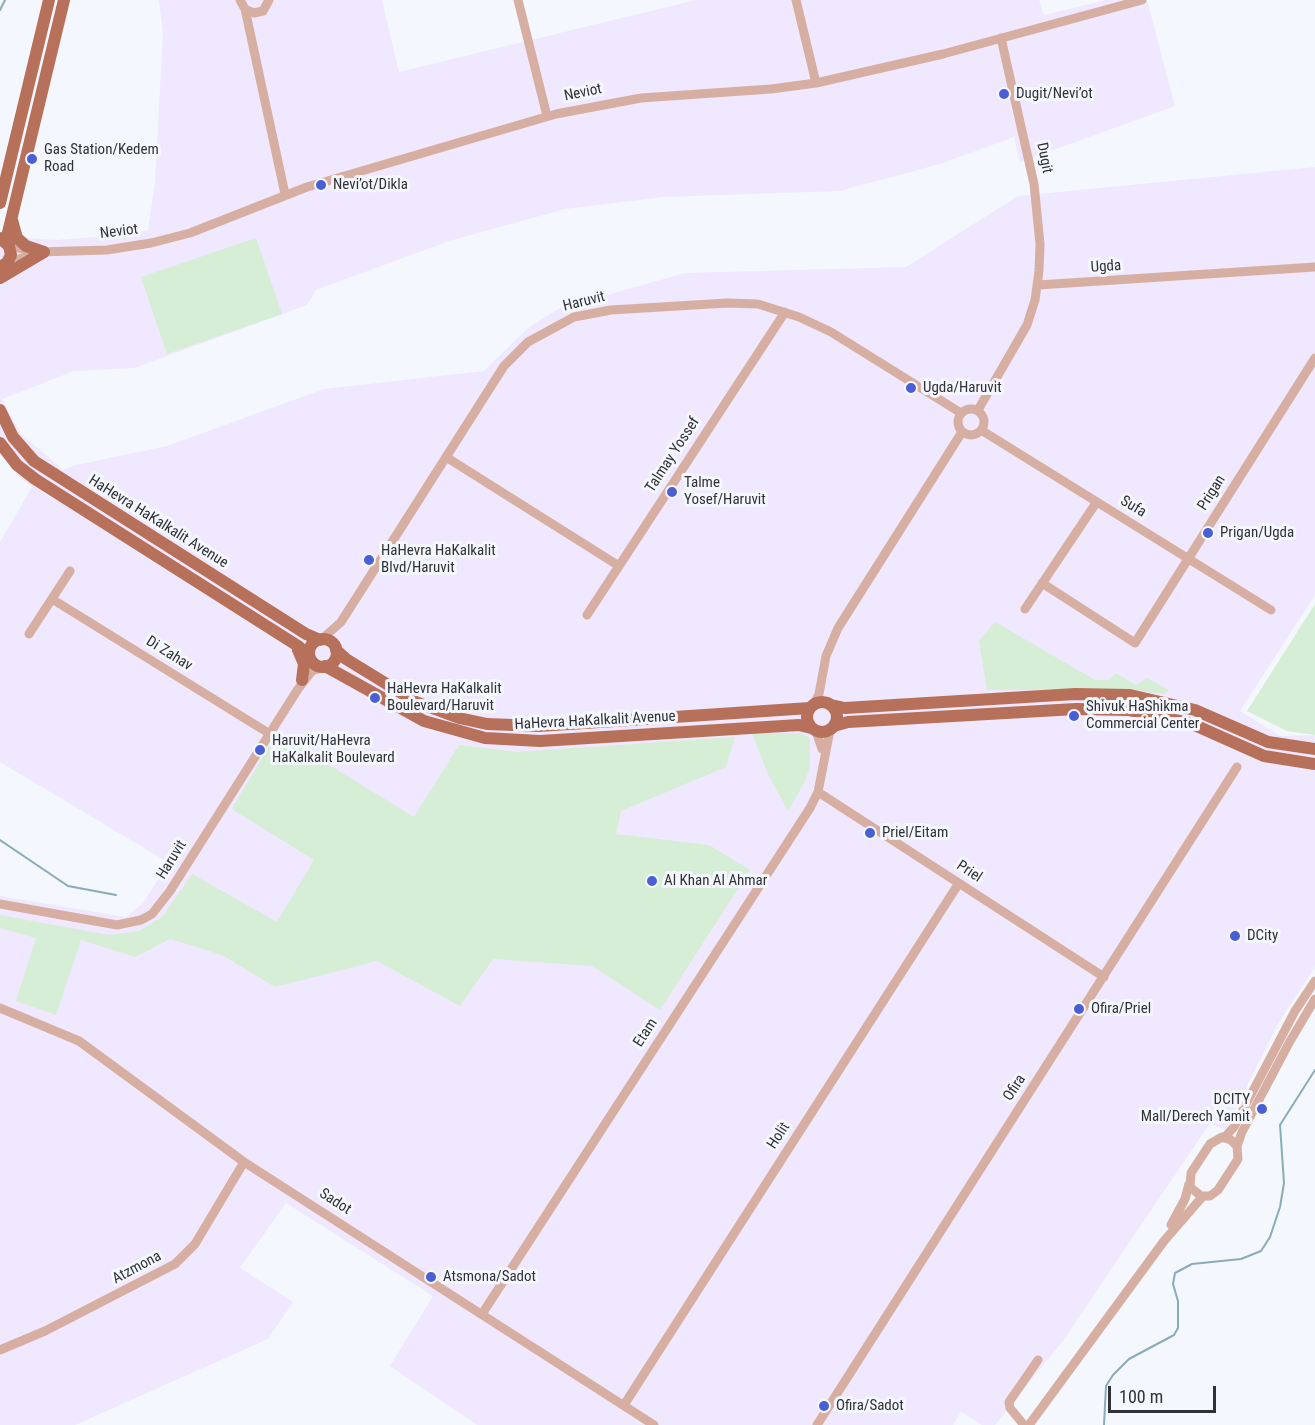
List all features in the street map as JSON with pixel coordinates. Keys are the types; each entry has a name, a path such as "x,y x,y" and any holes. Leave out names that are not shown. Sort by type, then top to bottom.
{"main road":[{"path":"0,203 49,0"},
{"path":"2,269 11,255 5,242 64,0"},
{"path":"11,214 17,238 26,246 41,252"},
{"path":"2,269 41,252"},
{"name":"HaHevra HaKalkalit Avenue","path":"0,410 14,437 34,461 306,634 321,640"},
{"name":"HaHevra HaKalkalit Avenue","path":"0,443 17,465 35,479 289,640 310,657"},
{"path":"289,640 303,658 300,684"},
{"path":"321,640 330,642 336,649 335,659 324,667 315,665 310,657 310,647 321,640"},
{"name":"HaHevra HaKalkalit Avenue","path":"336,649 346,659 417,702 459,718 487,724 539,726 820,705 845,708 1075,694 1130,695 1187,707 1268,742 1315,749"},
{"name":"HaHevra HaKalkalit Avenue","path":"324,667 424,721 455,732 485,738 540,741 799,725 813,729 832,728"},
{"path":"813,729 807,716 820,705 837,717 832,728"},
{"path":"832,728 848,722 1053,710 1128,710 1183,721 1264,756 1315,764"}],"street":[{"path":"240,0 245,9 285,195"},
{"path":"251,41 255,22 269,0"},
{"path":"518,0 547,116"},
{"path":"796,0 816,83"},
{"name":"Neviot","path":"5,242 41,252 107,250 151,243 201,229 285,195 547,116 641,98 771,90 816,83 1001,38 1142,0"},
{"path":"245,9 254,13 263,11"},
{"name":"Dugit","path":"1001,38 1035,194 1040,244 1038,285"},
{"name":"Ugda","path":"1038,285 1315,267"},
{"path":"978,410 1027,325 1038,285"},
{"name":"Haruvit","path":"321,640 341,622 504,366 528,342 557,324 611,310 715,303 758,304 785,312 831,332 961,413"},
{"name":"Talmay Yossef","path":"587,615 785,312"},
{"name":"Prigan","path":"1042,584 1135,643 1315,358"},
{"path":"969,409 978,410 984,419 981,430 970,435 962,432 958,420 961,413 969,409"},
{"name":"Sufa","path":"981,430 1270,610"},
{"path":"820,705 826,656 838,628 962,432"},
{"path":"446,457 619,566"},
{"path":"1025,609 1096,503"},
{"path":"29,634 70,571"},
{"name":"Di Zahav","path":"52,599 270,734"},
{"name":"Haruvit","path":"336,649 341,622"},
{"name":"Haruvit","path":"0,904 117,925 141,920 152,914 170,891 270,734 300,684 310,657"},
{"name":"Haruvit","path":"300,684 312,671 324,667"},
{"name":"Etam","path":"482,1314 818,792 832,728"},
{"name":"Etam","path":"813,729 821,741 823,764"},
{"name":"Ofira","path":"817,1425 1237,767"},
{"name":"Priel","path":"818,792 1104,977"},
{"name":"Holit","path":"624,1406 959,884"},
{"path":"1164,1241 1185,1199 1191,1173 1210,1143 1224,1138 1234,1127 1295,1011 1315,981"},
{"path":"1029,1425 1164,1241 1203,1196 1214,1193 1221,1185 1238,1159 1237,1146 1263,1092 1315,999"},
{"name":"Sadot","path":"0,1008 79,1041 244,1162 654,1425"},
{"path":"1224,1138 1237,1146"},
{"name":"Atzmona","path":"0,1350 45,1331 175,1264 195,1244 244,1162"},
{"path":"1189,1184 1193,1190 1203,1196"},
{"path":"1024,1425 1010,1408 1009,1402 1038,1360"}],"shaded area":[{"path":"159,0 382,0 399,72 696,0 1039,0 1044,15 1107,0 1147,0 1175,106 1020,162 1014,137 940,164 839,191 664,197 565,209 449,241 316,290 307,305 134,368 74,371 2,399 20,433 63,470 76,465 167,446 324,389 484,371 527,329 558,309 685,273 906,267 1018,196 1315,167 1315,595 1240,711 1280,736 1315,735 1315,967 1279,1022 1225,1130 1210,1123 1062,1342 995,1425 982,1425 961,1412 953,1425 477,1425 390,1366 433,1296 286,1203 240,1268 293,1302 268,1339 75,1425 0,1425 0,896 126,917 143,903 169,863 0,762 0,542 32,487 20,478 0,454 0,236 57,240 132,234 148,230 155,182 163,33"}],"green space":[{"path":"256,238 282,314 167,354 141,277"},
{"path":"1315,604 1315,735 1287,731 1247,711"},
{"path":"995,622 1095,680 1109,680 1116,673 1136,685 1147,678 1169,690 1164,694 1121,689 987,690 979,641"},
{"path":"277,733 414,817 459,745 517,752 735,737 726,767 621,811 616,834 709,845 750,870 660,1010 592,966 493,959 460,1006 377,961 275,987 222,955 170,939 135,957 81,940 56,1015 16,1001 36,938 0,928 0,915 109,935 139,931 163,916 192,874 277,922 314,860 232,809"},
{"path":"752,733 800,733 810,738 810,766 805,781 788,811 768,774"}],"waterway":[{"path":"0,10 5,0"},
{"path":"0,840 68,886 116,895"},
{"path":"1104,1425 1106,1386 1113,1375 1129,1359 1174,1335 1178,1328 1178,1301 1173,1284 1175,1273 1192,1264 1241,1259 1261,1251 1270,1237 1280,1207 1284,1183 1280,1125 1315,1070"}],"place":[{"name":"Dugit/Nevi’ot","path":"1004,94"},
{"name":"Gas Station/Kedem Road","path":"32,159"},
{"name":"Nevi’ot/Dikla","path":"321,185"},
{"name":"Ugda/Haruvit","path":"911,388"},
{"name":"Talme Yosef/Haruvit","path":"672,492"},
{"name":"Prigan/Ugda","path":"1208,533"},
{"name":"HaHevra HaKalkalit Blvd/Haruvit","path":"369,560"},
{"name":"HaHevra HaKalkalit Boulevard/Haruvit","path":"375,698"},
{"name":"Shivuk HaShikma Commercial Center","path":"1074,716"},
{"name":"Haruvit/HaHevra HaKalkalit Boulevard","path":"260,750"},
{"name":"Priel/Eitam","path":"870,833"},
{"name":"Al Khan Al Ahmar","path":"652,881"},
{"name":"DCity","path":"1235,936"},
{"name":"Ofira/Priel","path":"1079,1009"},
{"name":"DCITY Mall/Derech Yamit","path":"1262,1109"},
{"name":"Atsmona/Sadot","path":"431,1277"},
{"name":"Ofira/Sadot","path":"824,1406"}]}
